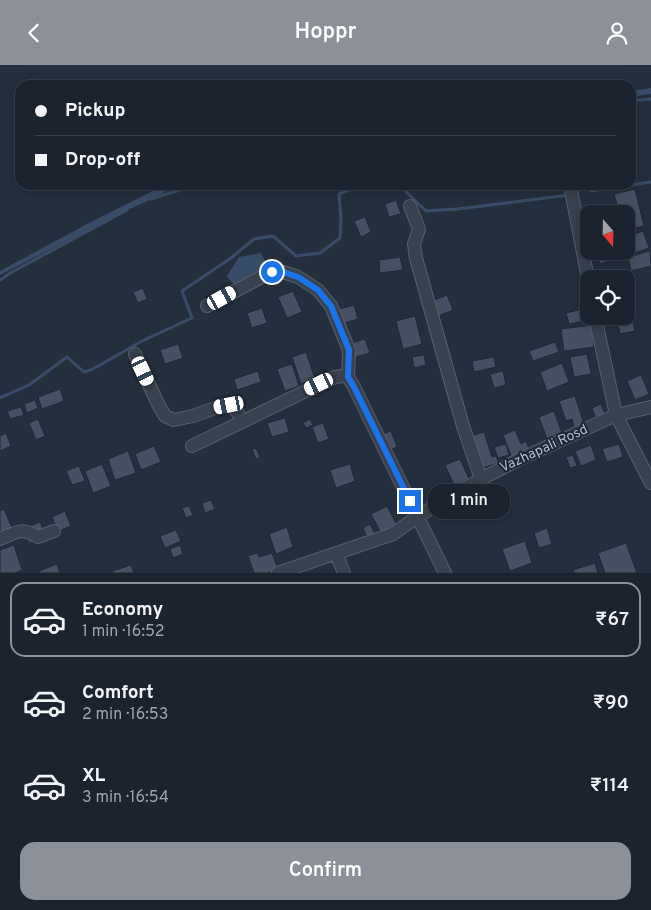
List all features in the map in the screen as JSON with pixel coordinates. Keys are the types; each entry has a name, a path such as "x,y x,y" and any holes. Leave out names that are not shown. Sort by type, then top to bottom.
{"street":[{"path":"571,190 586,270"},
{"path":"410,206 419,229 414,244 416,258 463,426 481,479"},
{"path":"207,307 272,272 283,272 298,277 318,290 331,306 349,350 348,377 445,573"},
{"path":"597,325 616,415 651,483"},
{"path":"135,354 165,416 174,419 194,416 229,405 235,409 243,421"},
{"path":"192,445 335,377 348,377"},
{"name":"Vazhapali Rosd","path":"278,573 393,534 481,479 520,459 616,415 651,407"},
{"path":"0,539 19,531 30,532 38,537 54,531"},
{"path":"336,553 344,573"}],"water":[{"path":"651,88 651,94 636,96 636,90"},
{"path":"155,190 168,190 0,275 0,271"},
{"path":"261,253 270,271 237,289 227,276 239,257"}],"building":[{"path":"635,190 644,226 635,228 635,205 617,205 614,194"},
{"path":"396,200 401,214 389,217 385,204"},
{"path":"365,217 371,232 361,237 354,221"},
{"path":"643,231 649,248 635,253 635,234"},
{"path":"650,251 651,266 631,270 629,260 635,260 635,255"},
{"path":"400,257 403,270 380,273 379,260"},
{"path":"598,260 613,260 600,264"},
{"path":"143,288 147,299 138,303 133,292"},
{"path":"293,291 302,312 287,318 278,297"},
{"path":"447,295 453,310 433,318 427,303"},
{"path":"354,305 358,319 340,324 336,310"},
{"path":"262,308 267,323 252,328 247,313"},
{"path":"580,310 580,322 569,324 566,313"},
{"path":"415,316 422,344 403,349 396,321"},
{"path":"592,325 594,347 564,351 561,329"},
{"path":"618,325 634,325 635,331 620,334"},
{"path":"365,339 370,353 352,358 348,344"},
{"path":"555,342 559,352 533,361 529,351"},
{"path":"178,344 183,358 165,364 160,350"},
{"path":"306,352 315,379 301,384 292,357"},
{"path":"587,354 591,374 574,377 570,357"},
{"path":"424,355 426,365 414,368 412,357"},
{"path":"494,357 496,367 474,372 472,361"},
{"path":"562,363 569,382 547,391 540,372"},
{"path":"292,364 299,386 285,391 277,369"},
{"path":"258,371 261,382 237,390 234,379"},
{"path":"503,371 506,385 494,388 490,374"},
{"path":"641,375 649,394 635,400 627,381"},
{"path":"60,389 64,401 42,409 38,397"},
{"path":"575,396 584,424 574,427 572,419 566,421 559,401"},
{"path":"35,400 38,408 27,413 24,404"},
{"path":"601,404 606,417 597,421 592,408"},
{"path":"21,407 24,415 10,419 7,411"},
{"path":"554,411 562,433 547,439 539,417"},
{"path":"285,418 289,432 272,437 267,423"},
{"path":"38,419 45,436 36,440 29,423"},
{"path":"310,419 313,425 306,428 303,423"},
{"path":"323,423 329,439 318,443 312,427"},
{"path":"515,430 521,444 526,441 530,451 512,458 503,435"},
{"path":"391,431 397,447 379,454 372,438"},
{"path":"484,432 492,457 496,456 499,463 482,468 471,436"},
{"path":"6,433 11,446 0,451 0,436"},
{"path":"506,444 509,455 498,458 494,447"},
{"path":"619,444 623,457 607,462 602,449"},
{"path":"591,445 596,460 581,466 575,451"},
{"path":"154,446 161,462 141,470 135,454"},
{"path":"256,448 260,457 256,459 252,450"},
{"path":"128,451 136,473 115,480 108,459"},
{"path":"573,455 577,466 570,468 566,457"},
{"path":"460,459 470,481 455,487 445,465"},
{"path":"102,464 111,486 93,493 85,471"},
{"path":"350,464 355,481 336,488 330,470"},
{"path":"79,466 85,481 72,485 66,471"},
{"path":"211,500 215,509 205,513 202,503"},
{"path":"189,506 193,515 186,518 182,508"},
{"path":"387,506 398,527 382,535 371,514"},
{"path":"4,509 12,528 0,541 0,511"},
{"path":"65,511 71,526 58,531 52,517"},
{"path":"40,522 46,536 29,543 23,529"},
{"path":"370,524 375,534 367,537 363,528"},
{"path":"287,527 293,547 276,554 269,534"},
{"path":"547,528 552,544 539,548 534,533"},
{"path":"176,530 181,541 165,548 160,536"},
{"path":"525,541 532,563 510,571 502,549"},
{"path":"626,543 637,573 605,573 598,553"},
{"path":"14,545 22,570 15,573 0,573 0,550"},
{"path":"180,545 183,554 173,558 170,549"},
{"path":"257,553 259,557 272,553 278,569 268,573 254,573 248,556"},
{"path":"595,563 598,573 574,573 573,570"},
{"path":"57,564 60,573 39,573 39,571"},
{"path":"131,565 134,573 114,573 113,571"}],"waterway":[{"path":"636,100 651,99"},
{"path":"636,184 651,182"},
{"path":"151,199 180,190"},
{"path":"0,398 29,385 67,357 84,372 93,369 142,341 192,318 182,291 231,258 254,239 273,236 296,256 320,253 340,238 339,194 349,190"},
{"path":"404,190 426,211 458,209 569,195"},
{"path":"591,191 597,190"},
{"path":"0,280 127,210"}],"route":[{"path":"272,272 283,272 298,277 318,290 331,306 349,350 348,377 352,381 410,501"}]}
